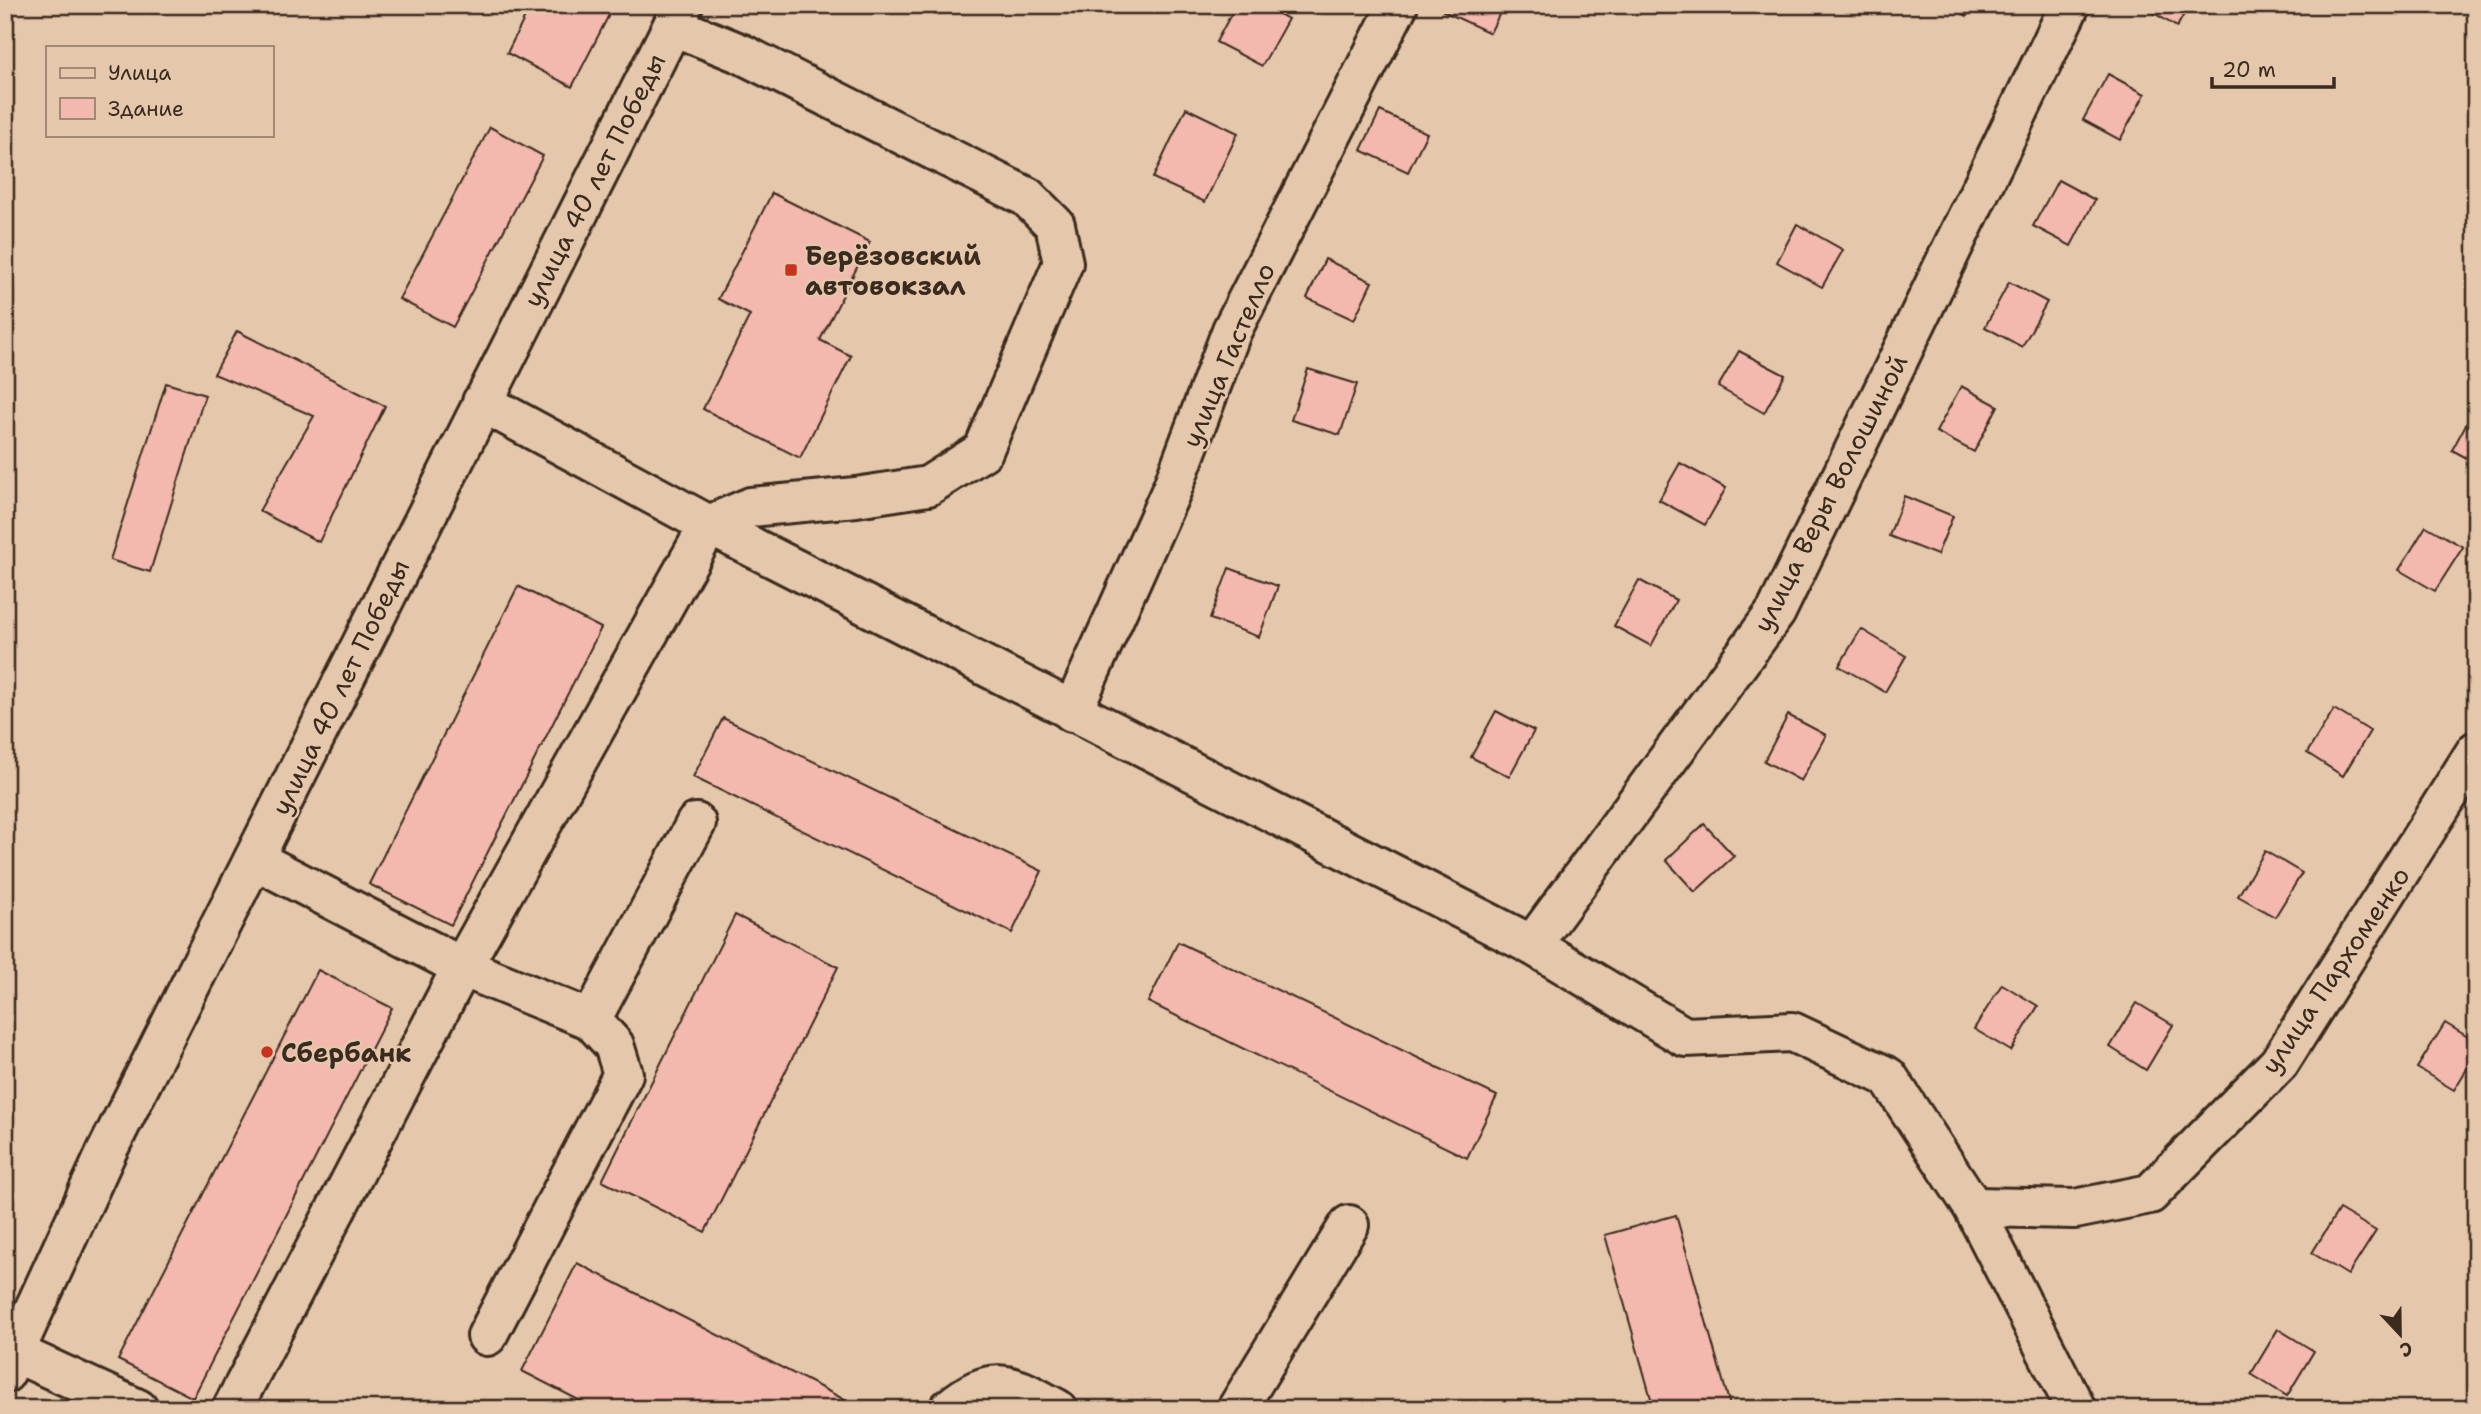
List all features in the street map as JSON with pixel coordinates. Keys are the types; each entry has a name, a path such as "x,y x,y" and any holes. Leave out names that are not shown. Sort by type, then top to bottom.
{"street":[{"name":"улица Гастелло","path":"1072,712 1172,489 1232,330 1398,5"},
{"name":"улица Веры Волошиной","path":"1532,945 1776,612 2070,5"},
{"path":"232,1409 461,967 709,525 751,508 856,498 928,486 983,451 1063,263 1055,225 1027,197 742,54 678,15"},
{"name":"улица 40 лет Победы","path":"9,1358 107,1151 678,15"},
{"path":"482,402 709,525 1532,945 1685,1037 1792,1032 1888,1077 1973,1207 2076,1409"},
{"name":"улица Пархоменко","path":"1973,1207 2075,1209 2150,1194 2279,1063 2476,751"},
{"path":"591,1020 696,823"},
{"path":"254,859 461,967 591,1020 614,1045 623,1074 487,1336"},
{"path":"1237,1409 1349,1225"},
{"path":"9,1358 138,1409"},
{"path":"949,1409 972,1389 1009,1383 1057,1409"}],"building":[{"path":"531,5 614,5 572,87 507,53"},
{"path":"1236,5 1263,5 1288,19 1262,66 1216,42"},
{"path":"1446,5 1504,5 1490,33 1443,11"},
{"path":"1947,5 1972,5 1967,16"},
{"path":"2141,5 2189,5 2177,27"},
{"path":"2108,74 2145,94 2120,140 2083,120"},
{"path":"1186,108 1238,133 1205,202 1153,178"},
{"path":"1380,111 1427,133 1408,172 1361,150"},
{"path":"490,127 543,156 453,327 399,299"},
{"path":"2058,180 2095,200 2071,246 2033,226"},
{"path":"772,193 870,242 820,340 851,356 800,458 703,409 750,315 718,299"},
{"path":"1797,224 1843,250 1822,287 1777,262"},
{"path":"1325,259 1372,282 1354,320 1307,298"},
{"path":"2009,282 2047,302 2022,347 1985,327"},
{"path":"237,331 385,406 319,542 259,511 314,416 214,374"},
{"path":"1739,351 1785,375 1764,413 1718,387"},
{"path":"1308,369 1357,384 1340,435 1291,420"},
{"path":"166,383 205,395 150,572 110,560"},
{"path":"1961,386 1998,406 1974,452 1936,432"},
{"path":"2472,413 2476,415 2476,463 2452,450"},
{"path":"1680,463 1726,488 1705,525 1659,500"},
{"path":"1904,496 1953,516 1937,555 1889,536"},
{"path":"2426,526 2463,547 2435,591 2399,570"},
{"path":"1229,568 1278,586 1259,637 1210,619"},
{"path":"1639,580 1676,600 1651,646 1614,626"},
{"path":"518,586 601,628 451,925 369,884"},
{"path":"1861,629 1906,656 1885,692 1839,666"},
{"path":"2334,709 2370,731 2343,776 2307,753"},
{"path":"1496,711 1534,731 1509,777 1471,757"},
{"path":"1788,715 1826,735 1801,781 1764,761"},
{"path":"723,718 1042,871 1012,933 693,777"},
{"path":"1704,824 1734,856 1695,892 1666,860"},
{"path":"2265,851 2302,873 2275,917 2238,896"},
{"path":"735,915 838,967 705,1232 602,1181"},
{"path":"1178,942 1497,1096 1467,1158 1148,1002"},
{"path":"318,970 392,1008 193,1398 118,1360"},
{"path":"2002,984 2038,1006 2011,1051 1974,1029"},
{"path":"2137,1003 2173,1025 2146,1070 2110,1047"},
{"path":"2445,1023 2476,1042 2476,1054 2454,1090 2417,1068"},
{"path":"2339,1209 2376,1231 2348,1275 2312,1253"},
{"path":"1676,1215 1731,1409 1654,1409 1605,1235"},
{"path":"577,1263 863,1409 596,1409 522,1371"},
{"path":"2278,1329 2314,1351 2287,1396 2251,1374"}],"place":[{"name":"Берёзовский автовокзал","path":"791,270"},
{"name":"Сбербанк","path":"267,1052"}]}
